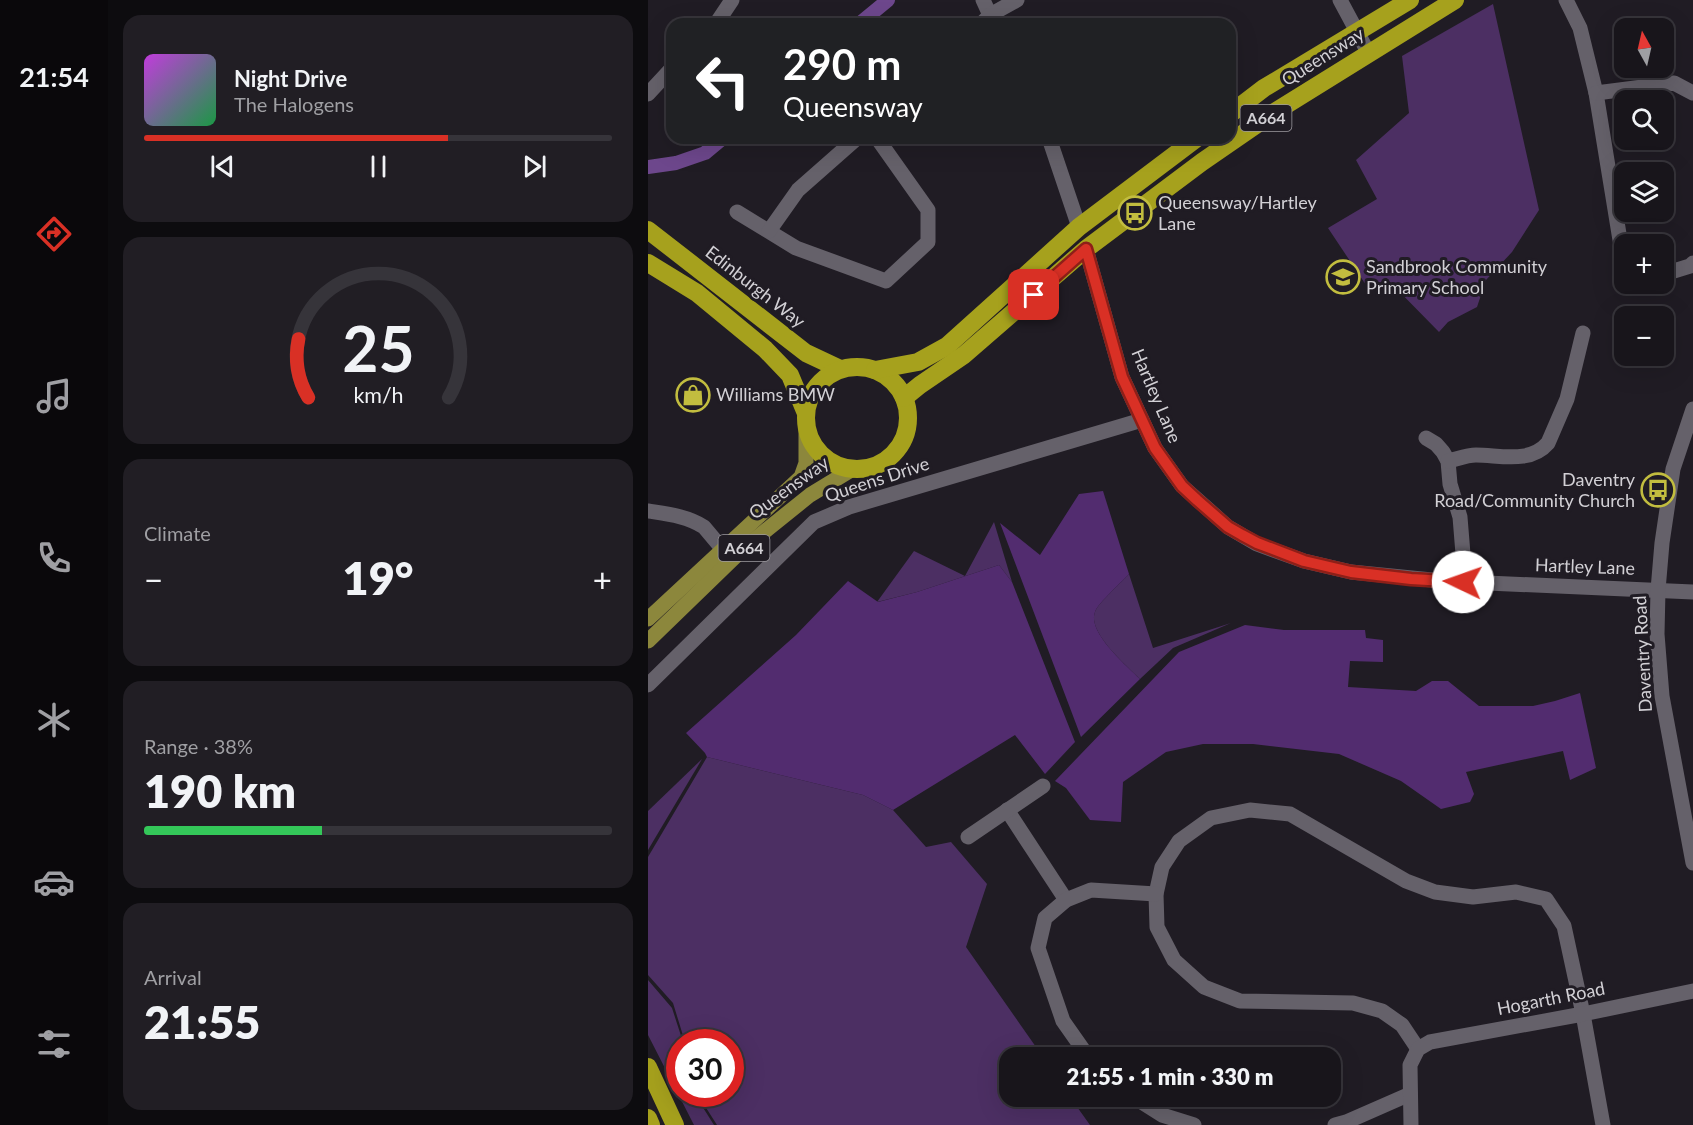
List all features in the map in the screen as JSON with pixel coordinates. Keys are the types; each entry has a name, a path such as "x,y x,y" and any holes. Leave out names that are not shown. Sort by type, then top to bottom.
{"highway":[{"name":"Queensway","path":"1236,109 1264,88 1410,0"},
{"name":"Queensway","path":"1236,139 1455,0"},
{"path":"875,370 891,380 904,398 908,416 906,434 898,450 884,462 868,469 851,470 834,465 819,454 809,440 806,421 810,397 820,382 840,369 858,367 875,370 918,362 947,346 1079,227 1186,144"},
{"name":"Queensway","path":"904,398 964,356 1086,249 1228,144"},
{"name":"Edinburgh Way","path":"648,230 806,354 840,369"},
{"name":"A664","path":"648,263 697,293 759,343 790,375 806,421"},
{"path":"648,272 697,293"},
{"path":"648,1067 675,1125"},
{"path":"648,1118 651,1125"}],"main road":[{"name":"Queensway","path":"648,641 801,477 806,463 806,421"},
{"name":"Queensway","path":"648,619 727,554 744,548 810,495 851,470"}],"street":[{"path":"720,18 732,0"},
{"path":"983,0 988,18"},
{"path":"993,18 1017,0"},
{"path":"1340,0 1369,54"},
{"path":"1566,0 1580,28 1596,93 1619,234"},
{"path":"648,80 666,70"},
{"path":"648,94 666,74"},
{"path":"1596,93 1674,83 1693,93"},
{"path":"769,231 798,190 850,144"},
{"path":"737,212 796,248 886,281 928,242 928,210 881,144"},
{"path":"1052,144 1079,227"},
{"path":"1193,144 1202,162"},
{"name":"Hartley Lane","path":"1086,249 1122,377 1155,448 1182,486 1228,527 1257,543 1304,561 1351,572 1411,579 1693,592"},
{"path":"1674,271 1693,263"},
{"path":"1448,461 1473,455 1526,456 1543,449 1548,443 1567,399 1583,333"},
{"name":"Daventry Road","path":"1693,409 1687,443 1673,469 1662,543 1657,634 1662,696 1693,863"},
{"name":"Queens Drive","path":"648,685 813,522 849,507 1142,420"},
{"path":"1426,438 1436,444 1448,461 1450,484 1460,517 1463,582"},
{"path":"648,512 675,515 699,524 727,554"},
{"path":"968,837 1043,786"},
{"path":"1007,810 1066,900"},
{"path":"1411,1125 1410,1065 1418,1049 1402,1025 1382,1011 1353,1003 1239,1001 1204,987 1174,960 1157,927 1156,894 1162,867 1179,840 1211,818 1250,810 1290,814 1406,881 1435,892 1473,897 1516,892 1546,899 1564,926 1584,1014 1603,1125"},
{"path":"1081,1047 1063,1021 1038,948 1045,918 1066,900 1091,890 1156,894"},
{"name":"Hogarth Road","path":"1418,1049 1430,1042 1584,1014 1693,991"},
{"path":"1335,1125 1347,1122 1410,1094"},
{"path":"1149,1107 1162,1115 1194,1125"}],"shaded area":[{"path":"1493,4 1539,210 1512,252 1486,280 1477,307 1448,322 1439,332 1386,278 1370,291 1328,228 1377,199 1356,160 1409,113 1402,56"},
{"path":"1103,491 1129,574 1101,603 1095,612 1094,620 1102,639 1140,679 1081,737 1000,523 1040,555 1079,494"},
{"path":"994,522 1012,582 999,565 917,592 877,602 914,551 965,576"},
{"path":"999,565 1012,582 1075,742 1045,774 1015,735 893,810 863,795 707,757 686,733 796,635 848,581 878,602 917,592"},
{"path":"1129,574 1153,648 1231,623 1173,648 1140,679 1102,639 1094,620 1095,612 1101,603"},
{"path":"1245,625 1284,630 1365,630 1366,638 1383,640 1383,662 1350,661 1348,687 1416,691 1432,681 1448,681 1479,706 1533,706 1580,693 1596,768 1570,780 1563,751 1466,772 1474,794 1470,802 1441,809 1401,781 1339,754 1253,744 1203,744 1166,752 1123,782 1121,822 1090,820 1066,788 1055,781 1179,652"},
{"path":"707,757 863,795 893,810 926,847 951,842 987,884 966,947 1036,1047 999,1047 999,1107 1077,1107 1090,1125 717,1125 706,1107 744,1107 744,1029 681,1029 673,1003 648,975 648,857"},
{"path":"702,759 648,850 648,811"},
{"path":"648,980 672,1008 679,1029 666,1029 666,1070 648,1035"},
{"path":"685,1107 703,1107 714,1125 694,1125"}],"waterway":[{"path":"866,18 888,0"},
{"path":"648,167 676,163 705,153 716,144"}],"place":[{"name":"Queensway/Hartley Lane","path":"1135,213"},
{"name":"Sandbrook Community Primary School","path":"1343,277"},
{"name":"Williams BMW","path":"693,395"},
{"name":"Daventry Road/Community Church","path":"1658,490"}],"route":[{"path":"1034,295 1086,249 1122,377 1155,448 1182,486 1228,527 1257,543 1304,561 1351,572 1463,582"}]}
